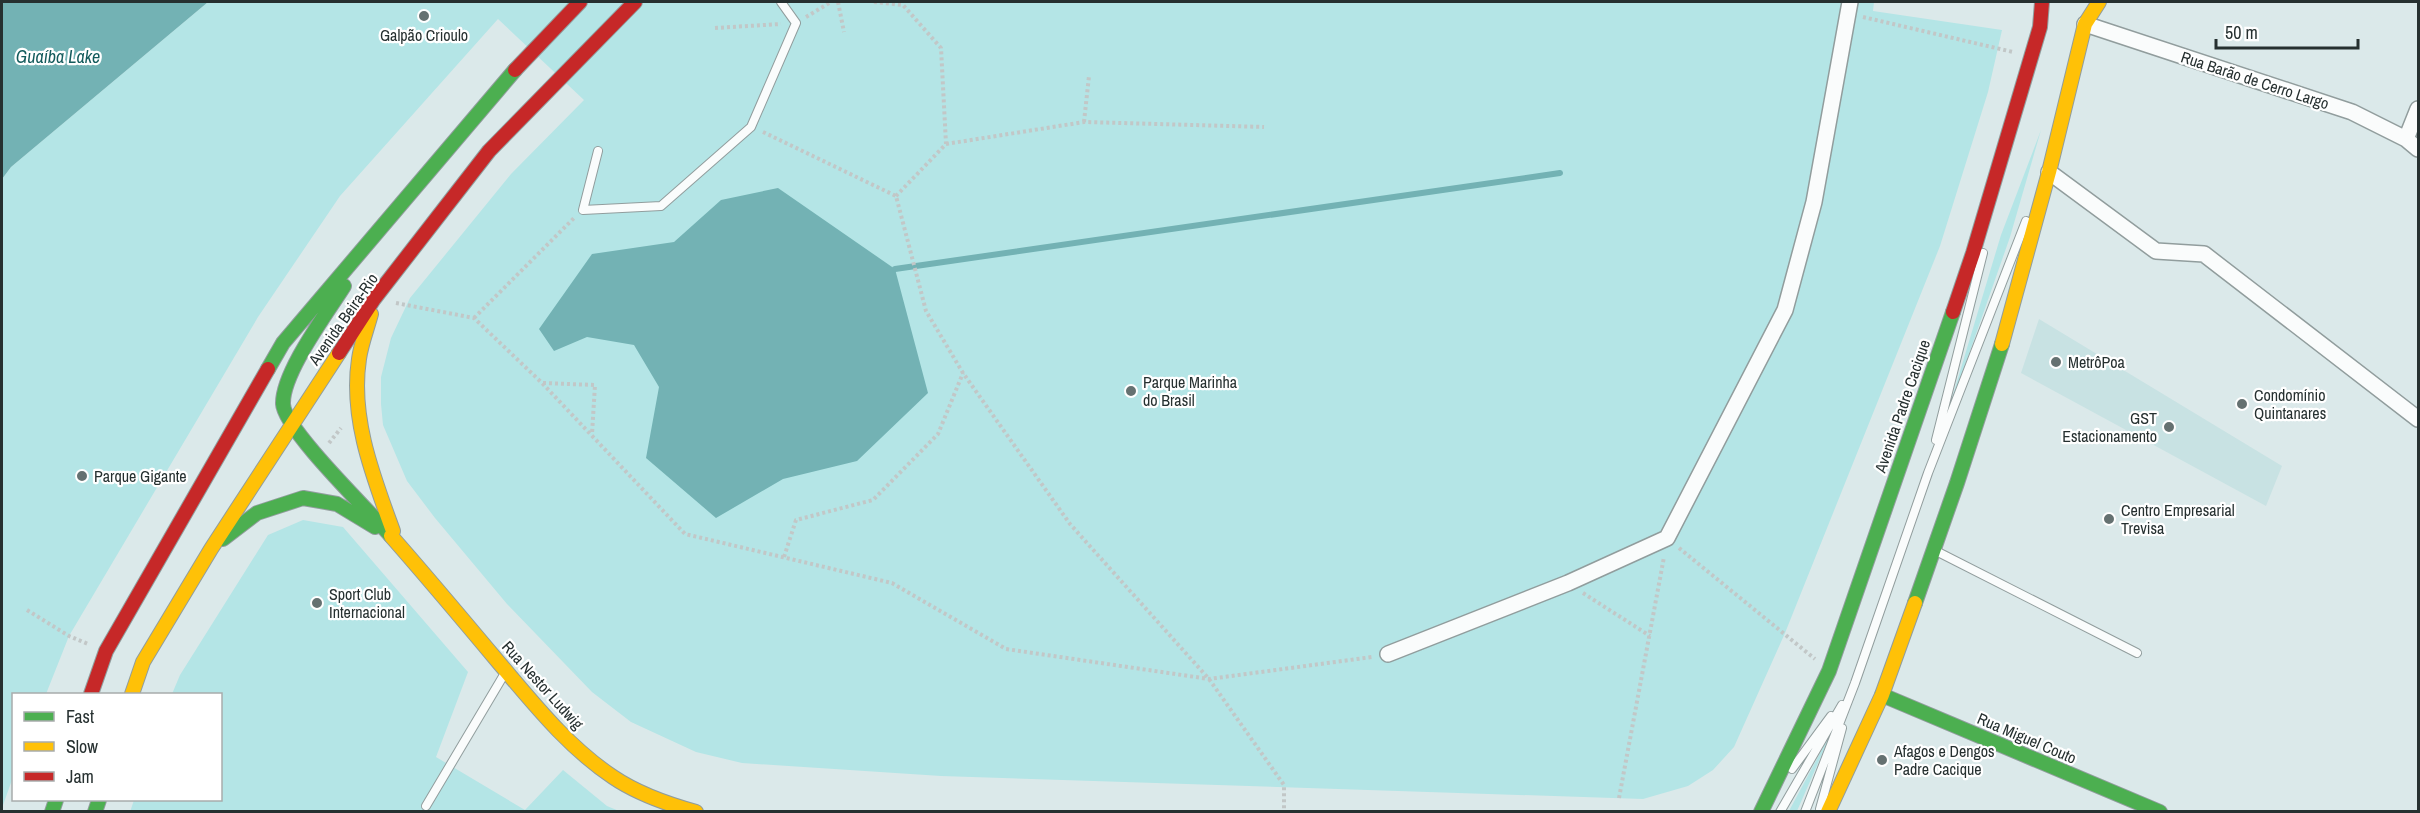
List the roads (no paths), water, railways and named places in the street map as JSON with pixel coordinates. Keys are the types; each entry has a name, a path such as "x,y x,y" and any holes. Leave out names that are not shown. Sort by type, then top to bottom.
{"main road":[{"name":"Avenida Beira-Rio","path":"91,693 106,651 283,343 521,63 580,2"},
{"name":"Avenida Beira-Rio","path":"132,693 143,662 211,549 374,299 489,151 635,2"},
{"name":"Avenida Padre Cacique","path":"1762,808 1829,671 1973,253 2040,27 2042,2"},
{"path":"1828,812 1882,695 2001,347 2049,172 2085,24 2088,2"},
{"path":"2085,24 2099,2"},
{"path":"292,423 284,406 283,394 287,382 377,230"},
{"name":"Rua Nestor Ludwig","path":"374,299 359,361 357,408 370,466 396,540"},
{"name":"Rua Nestor Ludwig","path":"292,423 318,456 396,540 534,704 586,757 610,777 639,793 696,812"},
{"path":"211,549 257,513 303,498 337,504 396,540"},
{"name":"Rua Miguel Couto","path":"1882,695 2160,812"}],"street":[{"path":"1388,654 1568,583 1667,538 1785,310 1814,202 1849,8"},
{"name":"Rua Barão de Cerro Largo","path":"2085,24 2352,112 2412,144"},
{"path":"2412,144 2418,109"},
{"path":"2049,172 2156,252 2204,254 2418,419"}],"lane":[{"path":"598,151 583,210 660,206 751,127 796,23 781,2"},
{"path":"1988,233 2040,27"},
{"path":"1805,812 1855,683 1928,473 2055,147"},
{"path":"1928,473 1986,244"},
{"path":"1933,550 2137,653"},
{"path":"426,806 506,670"},
{"path":"1762,808 1855,683"},
{"path":"1780,812 1855,683"},
{"path":"1819,812 1855,683"}],"water":[{"name":"Guaíba Lake","path":"2,2 208,2 11,167 2,179"},
{"path":"778,188 895,269 928,393 857,461 783,479 716,518 646,458 659,387 634,345 587,337 554,351 539,329 592,254 674,242 721,200"}],"waterway":[{"path":"895,269 1560,173"}],"place":[{"name":"Galpão Crioulo","path":"424,16"},
{"name":"MetrôPoa","path":"2056,362"},
{"name":"Parque Marinha do Brasil","path":"1131,391"},
{"name":"Condomínio Quintanares","path":"2242,404"},
{"name":"GST Estacionamento","path":"2169,427"},
{"name":"Parque Gigante","path":"82,476"},
{"name":"Centro Empresarial Trevisa","path":"2109,519"},
{"name":"Sport Club Internacional","path":"317,603"},
{"name":"Afagos e Dengos Padre Cacique","path":"1882,760"}]}
